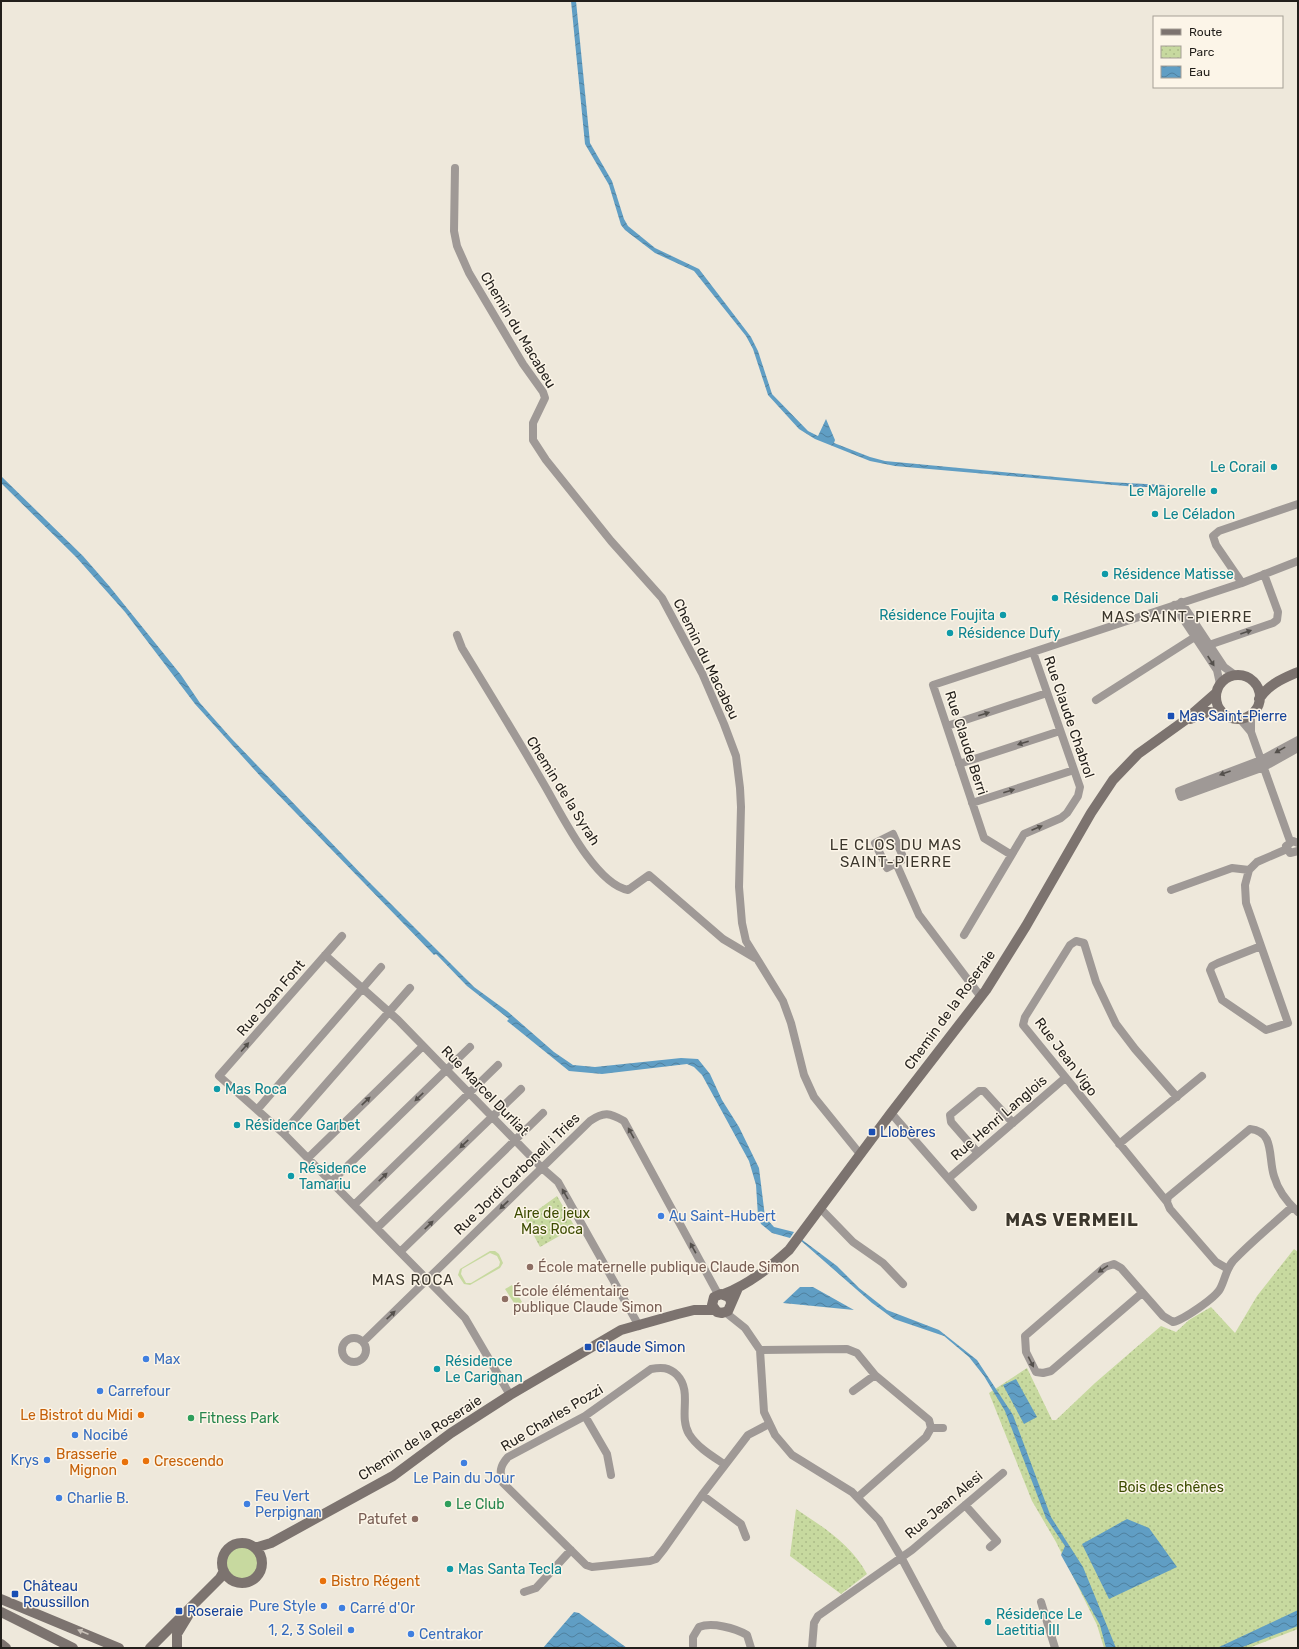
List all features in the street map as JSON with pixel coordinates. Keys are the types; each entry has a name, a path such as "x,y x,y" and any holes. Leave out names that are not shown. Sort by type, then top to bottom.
{"street":[{"name":"Chemin du Macabeu","path":"455,168 454,231 457,246 472,280 523,364 543,392 545,398 533,423 533,440 546,460 611,541 662,598 702,673 731,743 736,756 741,807 739,887 742,923 746,941 755,959 783,1001 792,1022 804,1075 814,1097 860,1154"},
{"path":"1242,583 1216,545 1214,536 1219,531 1298,504"},
{"name":"Rue Claude Berri","path":"1010,854 984,838 933,685 1242,583 1298,561"},
{"path":"1209,645 1273,623 1277,620 1278,612 1264,574"},
{"path":"1178,604 1198,635 1217,670 1218,708 1228,717 1240,719 1251,715 1256,710 1259,699 1259,691 1252,680 1247,677 1235,675 1224,667 1209,645 1198,635"},
{"name":"Chemin de la Syrah","path":"457,635 462,648 543,782 576,841 612,883 628,890 649,875 723,939 755,959"},
{"path":"1096,700 1198,635"},
{"name":"Rue Claude Chabrol","path":"964,935 1010,854 1024,834 1061,818 1067,813 1078,796 1080,787 1033,652"},
{"path":"1259,699 1266,689 1279,680 1298,672"},
{"path":"1218,689 1229,677 1235,675"},
{"path":"1252,680 1279,680"},
{"name":"Chemin de la Roseraie","path":"255,1548 271,1543 393,1476 451,1433 510,1395 621,1330 694,1310 717,1300 770,1268 789,1250 891,1112 981,998 1026,926 1090,812 1113,780 1138,754 1184,721 1218,689"},
{"path":"946,726 1047,693"},
{"name":"Chemin de la Roseraie","path":"1184,721 1208,712 1223,713"},
{"path":"1251,715 1251,732"},
{"path":"1240,719 1251,732 1291,844 1293,854 1298,851"},
{"path":"959,764 1060,731"},
{"path":"1298,740 1263,764 1179,791 1181,797 1263,764 1298,748"},
{"path":"972,803 1074,770"},
{"path":"1261,946 1218,963 1212,966 1210,970 1222,1000 1266,1030 1288,1023 1246,903 1245,885 1249,870 1257,862 1291,844"},
{"path":"896,863 919,915 981,998"},
{"path":"1170,890 1232,868 1249,870"},
{"name":"Rue Joan Font","path":"257,1110 219,1076 342,936"},
{"name":"Rue Jean Vigo","path":"1177,1097 1135,1049 1116,1024 1096,982 1088,951 1084,943 1079,941 1070,946 1025,1017 1023,1025 1167,1202 1170,1209 1211,1256 1228,1269"},
{"name":"Rue Marcel Durliat","path":"325,955 389,1012 515,1141 558,1182 639,1326"},
{"path":"381,967 257,1110 332,1181 465,1318 510,1395"},
{"path":"283,1133 410,988"},
{"path":"308,1158 423,1046"},
{"path":"332,1181 470,1047"},
{"path":"355,1204 498,1065"},
{"path":"1119,1144 1202,1076"},
{"name":"Rue Henri Langlois","path":"949,1178 1066,1078"},
{"path":"378,1228 521,1089"},
{"path":"978,1153 951,1122 950,1115 979,1091 984,1091 1013,1123"},
{"path":"891,1112 973,1206"},
{"path":"400,1252 543,1114"},
{"name":"Rue Jordi Carbonell i Tries","path":"363,1342 590,1121 599,1114 613,1115 624,1121 717,1300"},
{"path":"1142,1293 1051,1371 1043,1373 1036,1372 1026,1352 1025,1336 1105,1267 1114,1264 1121,1268 1163,1316 1173,1322 1181,1320 1198,1306 1209,1302 1220,1290 1232,1262 1295,1210 1281,1192 1274,1176 1267,1138 1263,1133 1250,1128 1168,1197 1167,1202"},
{"path":"820,1208 853,1242 883,1263 903,1284"},
{"path":"738,1288 729,1307 720,1313 717,1300 729,1297 729,1307 736,1319 745,1328 760,1350 764,1412 775,1435 792,1455 858,1497 878,1520 901,1557 940,1630 953,1648"},
{"path":"760,1350 847,1349 858,1353 875,1375 929,1420 931,1428 926,1437 858,1497"},
{"name":"Rue Charles Pozzi","path":"724,1464 696,1443 689,1434 685,1425 684,1387 680,1379 671,1369 660,1367 651,1369 586,1416 508,1457 501,1465 499,1474 503,1483 586,1565 592,1567 650,1562 656,1559 724,1464 748,1435 769,1424"},
{"path":"853,1391 875,1375"},
{"path":"586,1416 607,1454 611,1475"},
{"path":"931,1428 943,1428"},
{"name":"Rue Jean Alesi","path":"812,1648 814,1623 818,1616 901,1557 1003,1473"},
{"path":"702,1495 741,1524 746,1537"},
{"path":"965,1505 997,1541 990,1547"},
{"path":"159,1648 188,1616 226,1582 232,1581 245,1583 252,1580 260,1571 261,1558 255,1548 245,1543 239,1543 229,1547 222,1559 224,1572 232,1581"},
{"name":"Chemin de la Roseraie","path":"261,1558 271,1543"},
{"path":"524,1592 536,1588 571,1550"},
{"path":"150,1648 220,1578 224,1572"},
{"path":"1,1599 119,1648"},
{"path":"1041,1602 1055,1648"},
{"path":"1,1612 73,1648"},
{"path":"177,1648 177,1634 188,1616"},
{"path":"1,1618 59,1648"},
{"path":"693,1646 693,1637 699,1627 705,1625 738,1630 747,1635 751,1648"},
{"path":"1,1644 6,1648"}],"green space":[{"name":"Aire de jeux Mas Roca","path":"557,1196 575,1227 540,1247 525,1219"},
{"name":"Bois des chênes","path":"1294,1249 1298,1252 1298,1629 1249,1648 1104,1648 1097,1625 1056,1542 1032,1501 989,1393 1027,1368 1052,1420 1056,1420 1095,1383 1161,1326 1176,1332 1189,1320 1211,1307 1235,1333 1257,1296"},
{"path":"490,1251 495,1251 499,1254 503,1263 500,1268 470,1285 464,1284 458,1275 460,1269","holes":["490,1253 497,1256 500,1262 499,1266 471,1283 466,1283 461,1274 462,1269"]},
{"path":"512,1285 522,1302 516,1306 505,1289"},
{"path":"796,1509 845,1545 867,1574 841,1594 790,1556"},
{"path":"238,1543 246,1543 253,1546 259,1552 262,1563 259,1574 253,1580 246,1583 238,1583 231,1580 225,1574 222,1567 222,1559 225,1552 231,1546"}],"water":[{"path":"571,1 576,1 590,143 612,181 624,219 628,226 655,248 699,269 751,337 758,351 772,394 808,431 818,436 826,419 835,440 834,443 870,457 885,461 1108,482 1164,485 1165,487 1137,487 895,466 870,461 815,439 799,429 768,395 753,349 746,336 694,271 655,253 625,230 621,225 609,185 585,144"},
{"path":"1,476 83,556 181,675 200,703 231,738 366,879 474,987 507,1011 554,1052 573,1065 595,1067 681,1058 698,1059 710,1074 722,1100 739,1127 759,1168 765,1217 774,1227 794,1232 790,1238 772,1233 761,1224 758,1216 756,1185 749,1161 702,1075 694,1067 687,1064 602,1074 569,1071 507,1021 509,1019 467,986 436,954 434,955 261,777 195,704 125,612 76,557 1,483"},
{"path":"801,1239 837,1266 859,1288 887,1310 939,1330 977,1360 1013,1415 1051,1517 1083,1567 1116,1648 1106,1648 1100,1625 1061,1555 1065,1546 1046,1518 1005,1411 984,1376 969,1357 944,1336 894,1319 872,1303 800,1240"},
{"path":"800,1287 813,1287 854,1310 783,1303"},
{"path":"1016,1379 1037,1417 1024,1424 1003,1385"},
{"path":"1127,1519 1149,1528 1177,1567 1109,1599 1082,1544"},
{"path":"1298,1610 1298,1626 1240,1648 1217,1648"},
{"path":"574,1612 579,1613 627,1648 543,1648"}],"place":[{"name":"Le Corail","path":"1274,467"},
{"name":"Le Majorelle","path":"1214,491"},
{"name":"Le Céladon","path":"1155,514"},
{"name":"Résidence Matisse","path":"1105,574"},
{"name":"Résidence Dali","path":"1055,598"},
{"name":"Résidence Foujita","path":"1003,615"},
{"name":"Résidence Dufy","path":"950,633"},
{"name":"Mas Saint-Pierre","path":"1171,716"},
{"name":"Mas Roca","path":"217,1089"},
{"name":"Résidence Garbet","path":"237,1125"},
{"name":"Llobères","path":"872,1132"},
{"name":"Résidence Tamariu","path":"291,1176"},
{"name":"Au Saint-Hubert","path":"661,1216"},
{"name":"École maternelle publique Claude Simon","path":"530,1267"},
{"name":"École élémentaire publique Claude Simon","path":"505,1299"},
{"name":"Claude Simon","path":"588,1347"},
{"name":"Max","path":"146,1359"},
{"name":"Résidence Le Carignan","path":"437,1369"},
{"name":"Carrefour","path":"100,1391"},
{"name":"Le Bistrot du Midi","path":"141,1415"},
{"name":"Fitness Park","path":"191,1418"},
{"name":"Nocibé","path":"75,1435"},
{"name":"Krys","path":"47,1460"},
{"name":"Crescendo","path":"146,1461"},
{"name":"Brasserie Mignon","path":"125,1462"},
{"name":"Le Pain du Jour","path":"464,1463"},
{"name":"Charlie B.","path":"59,1498"},
{"name":"Feu Vert Perpignan","path":"247,1504"},
{"name":"Le Club","path":"448,1504"},
{"name":"Patufet","path":"415,1519"},
{"name":"Mas Santa Tecla","path":"450,1569"},
{"name":"Bistro Régent","path":"323,1581"},
{"name":"Château Roussillon","path":"15,1594"},
{"name":"Pure Style","path":"324,1606"},
{"name":"Carré d'Or","path":"342,1608"},
{"name":"Roseraie","path":"179,1611"},
{"name":"Résidence Le Laetitia III","path":"988,1622"},
{"name":"1, 2, 3 Soleil","path":"351,1630"},
{"name":"Centrakor","path":"411,1634"}],"district":[{"name":"MAS SAINT-PIERRE","path":"1177,617"},
{"name":"LE CLOS DU MAS SAINT-PIERRE","path":"896,854"},
{"name":"MAS VERMEIL","path":"1072,1220"},
{"name":"MAS ROCA","path":"413,1280"}]}
